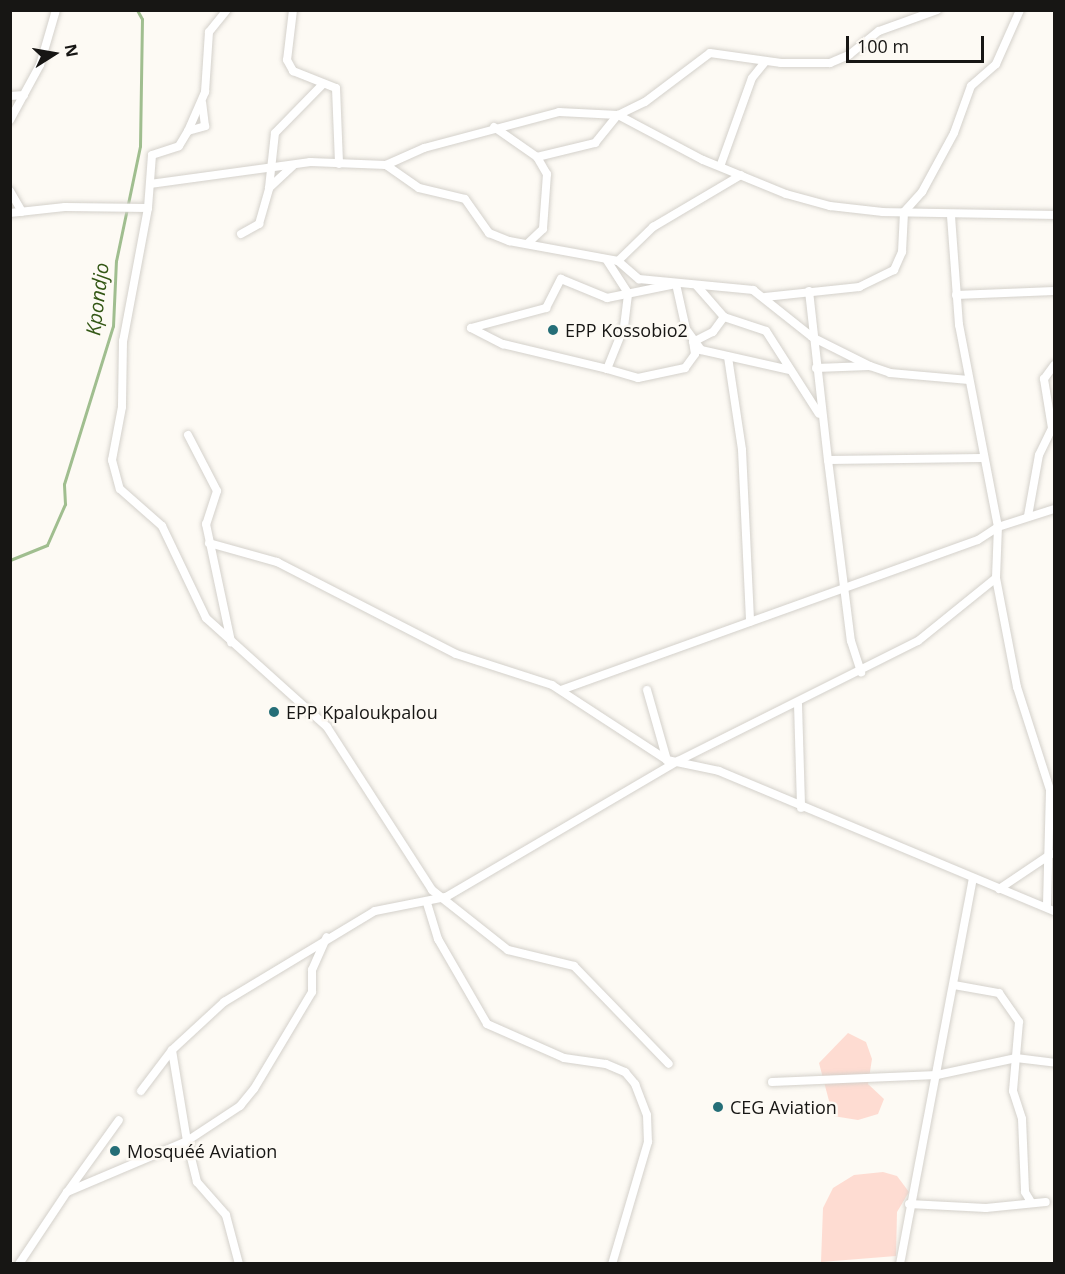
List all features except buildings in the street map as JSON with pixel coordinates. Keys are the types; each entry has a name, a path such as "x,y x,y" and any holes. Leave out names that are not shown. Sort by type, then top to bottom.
{"street":[{"path":"10,120 24,95 56,10"},
{"path":"188,131 206,126 202,101 209,32 227,10"},
{"path":"292,10 287,60 293,71 322,85 336,87 339,164"},
{"path":"537,157 595,143 618,116 710,53 765,62 830,63 849,55 879,31 937,10"},
{"path":"765,297 859,287 894,270 902,252 904,212 922,192 954,133 971,86 996,64 1020,10"},
{"path":"721,164 752,78 765,62"},
{"path":"241,234 259,224 269,188 269,170 275,133 322,85"},
{"path":"10,96 24,95"},
{"path":"202,101 179,146 153,155 123,341 122,407 112,460 120,489 162,526 189,591 206,618 232,644 327,727 417,872 508,950 574,966 593,981 669,1064"},
{"path":"150,184 294,165 386,165 494,127 559,112 618,116 741,175 808,201 951,215 1054,215"},
{"path":"494,127 537,157 547,174 543,229 528,243"},
{"path":"269,188 294,165"},
{"path":"386,165 419,188 465,199 489,233 618,261 639,279 753,290 765,297 812,337 870,366 890,373 969,380"},
{"path":"618,261 653,227 741,175"},
{"path":"10,191 22,212"},
{"path":"10,213 145,208"},
{"path":"209,543 277,562 456,654 561,690 667,760 718,771 801,808 1051,909 1053,882 1050,790 1017,687 996,578 998,527 982,458 956,295 951,215"},
{"path":"606,259 627,293 624,327 608,369"},
{"path":"561,279 607,298 676,284 695,354 685,368 638,378 503,344 471,328 546,308 561,279"},
{"path":"697,286 724,316 765,331 820,417"},
{"path":"809,291 820,417 828,460 844,589 861,672"},
{"path":"956,295 1054,291"},
{"path":"693,342 713,332 724,316"},
{"path":"693,342 709,355 790,370"},
{"path":"728,357 742,450 750,622"},
{"path":"1028,516 1039,455 1052,428 1044,379 1054,365"},
{"path":"816,368 870,366"},
{"path":"188,435 217,491 206,524 232,644"},
{"path":"828,460 982,458"},
{"path":"561,690 978,540 998,527 1054,509"},
{"path":"141,1090 172,1050 224,1002 327,937 375,911 427,903 446,897 678,761 798,704 918,641 996,578"},
{"path":"647,690 667,760"},
{"path":"798,704 801,808"},
{"path":"999,889 1051,854"},
{"path":"900,1263 909,1204 937,1076 973,879"},
{"path":"427,903 438,939 487,1024 564,1058 606,1064 626,1072 635,1084 647,1115 648,1142 612,1263"},
{"path":"67,1192 188,1141 240,1106 254,1089 312,992 312,970 327,937"},
{"path":"954,985 999,993 1011,1004 1019,1022 1013,1091 1022,1119 1025,1192 1031,1202"},
{"path":"172,1050 188,1141 204,1195 226,1215 239,1263"},
{"path":"771,1082 937,1076 1016,1058 1054,1064"},
{"path":"19,1263 118,1120"},
{"path":"909,1204 986,1209 1046,1202"}],"shaded area":[{"path":"848,1033 866,1042 872,1059 868,1084 884,1099 878,1114 858,1120 833,1116 819,1063"},
{"path":"883,1172 897,1176 909,1192 897,1212 896,1256 821,1262 823,1208 833,1188 854,1175"}],"waterway":[{"name":"Kpondjo","path":"10,560 47,545 65,504 64,484 113,326 116,261 140,146 142,19 137,10"}],"place":[{"name":"EPP Kossobio2","path":"553,330"},
{"name":"EPP Kpaloukpalou","path":"274,712"},
{"name":"CEG Aviation","path":"718,1107"},
{"name":"Mosquéé Aviation","path":"115,1151"}]}
